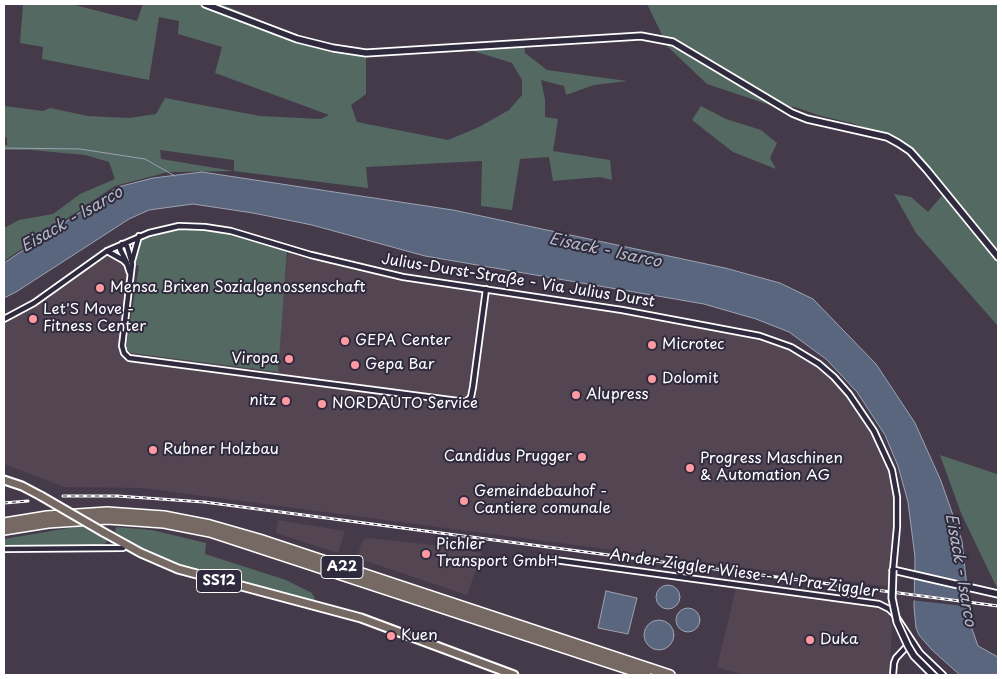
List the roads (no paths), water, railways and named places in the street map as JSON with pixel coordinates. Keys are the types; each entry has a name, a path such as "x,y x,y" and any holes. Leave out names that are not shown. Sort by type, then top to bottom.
{"highway":[{"name":"A22","path":"4,523 46,516 107,512 157,516 210,525 259,539 670,675"},
{"name":"A22","path":"4,530 48,523 107,519 164,523 210,532 646,675"}],"main road":[{"name":"SS12","path":"4,480 22,486 158,561 361,618 514,675"}],"street":[{"path":"205,4 297,39 366,54 641,36 673,42 807,119 887,138 898,143 910,151 927,170 998,257"},
{"name":"Julius-Durst-Straße - Via Julius Durst","path":"4,319 34,303 107,251 139,236 160,229 179,226 231,231 310,255 386,273 622,310 754,334 791,347 819,364 849,394 869,422 894,476 898,527 893,570"},
{"path":"139,236 129,264 130,273 122,346 124,353 130,358 466,402 471,397 473,387 486,289"},
{"path":"122,244 120,249 129,264"},
{"path":"107,251 129,264"},
{"path":"4,549 123,548 125,544"},
{"name":"An der Ziggler Wiese - Al Pra Ziggler","path":"555,560 875,604 889,609 895,615 929,663 943,675"},
{"path":"933,675 914,656 898,622 892,598 893,570 996,594"},
{"path":"893,675 896,658 912,641"}],"water":[{"name":"Eisack - Isarco","path":"202,172 453,210 725,268 780,283 813,299 876,364 915,423 941,481 962,541 971,626 978,646 998,657 998,675 960,675 932,650 919,635 916,628 914,607 915,557 908,502 898,466 885,435 857,392 826,359 789,332 756,319 704,304 425,256 312,225 253,213 193,204 149,210 129,219 4,298 4,263 118,187 153,178"},
{"path":"668,585 673,586 679,592 679,602 673,608 668,609 663,608 657,602 656,597 657,592 663,586"},
{"path":"606,591 637,598 628,634 598,628"},
{"path":"688,608 697,611 700,620 697,629 688,632 679,629 676,620 679,611"},
{"path":"659,620 670,624 674,635 670,646 659,650 648,646 644,635 648,624"}],"waterway":[{"path":"4,148 80,149 145,159 175,176"}],"railway":[{"path":"63,496 117,496 204,502 998,606"},
{"path":"4,503 28,501"}],"place":[{"name":"Mensa Brixen Sozialgenossenschaft","path":"100,288"},
{"name":"Let'S Move - Fitness Center","path":"33,319"},
{"name":"GEPA Center","path":"345,341"},
{"name":"Microtec","path":"652,345"},
{"name":"Viropa","path":"289,359"},
{"name":"Gepa Bar","path":"355,365"},
{"name":"Dolomit","path":"652,379"},
{"name":"Alupress","path":"576,395"},
{"name":"nitz","path":"286,401"},
{"name":"NORDAUTO Service","path":"322,404"},
{"name":"Rubner Holzbau","path":"153,450"},
{"name":"Candidus Prugger","path":"582,457"},
{"name":"Progress Maschinen & Automation AG","path":"690,468"},
{"name":"Gemeindebauhof - Cantiere comunale","path":"464,501"},
{"name":"Pichler Transport GmbH","path":"426,554"},
{"name":"Kuen","path":"391,636"},
{"name":"Duka","path":"810,640"}]}
